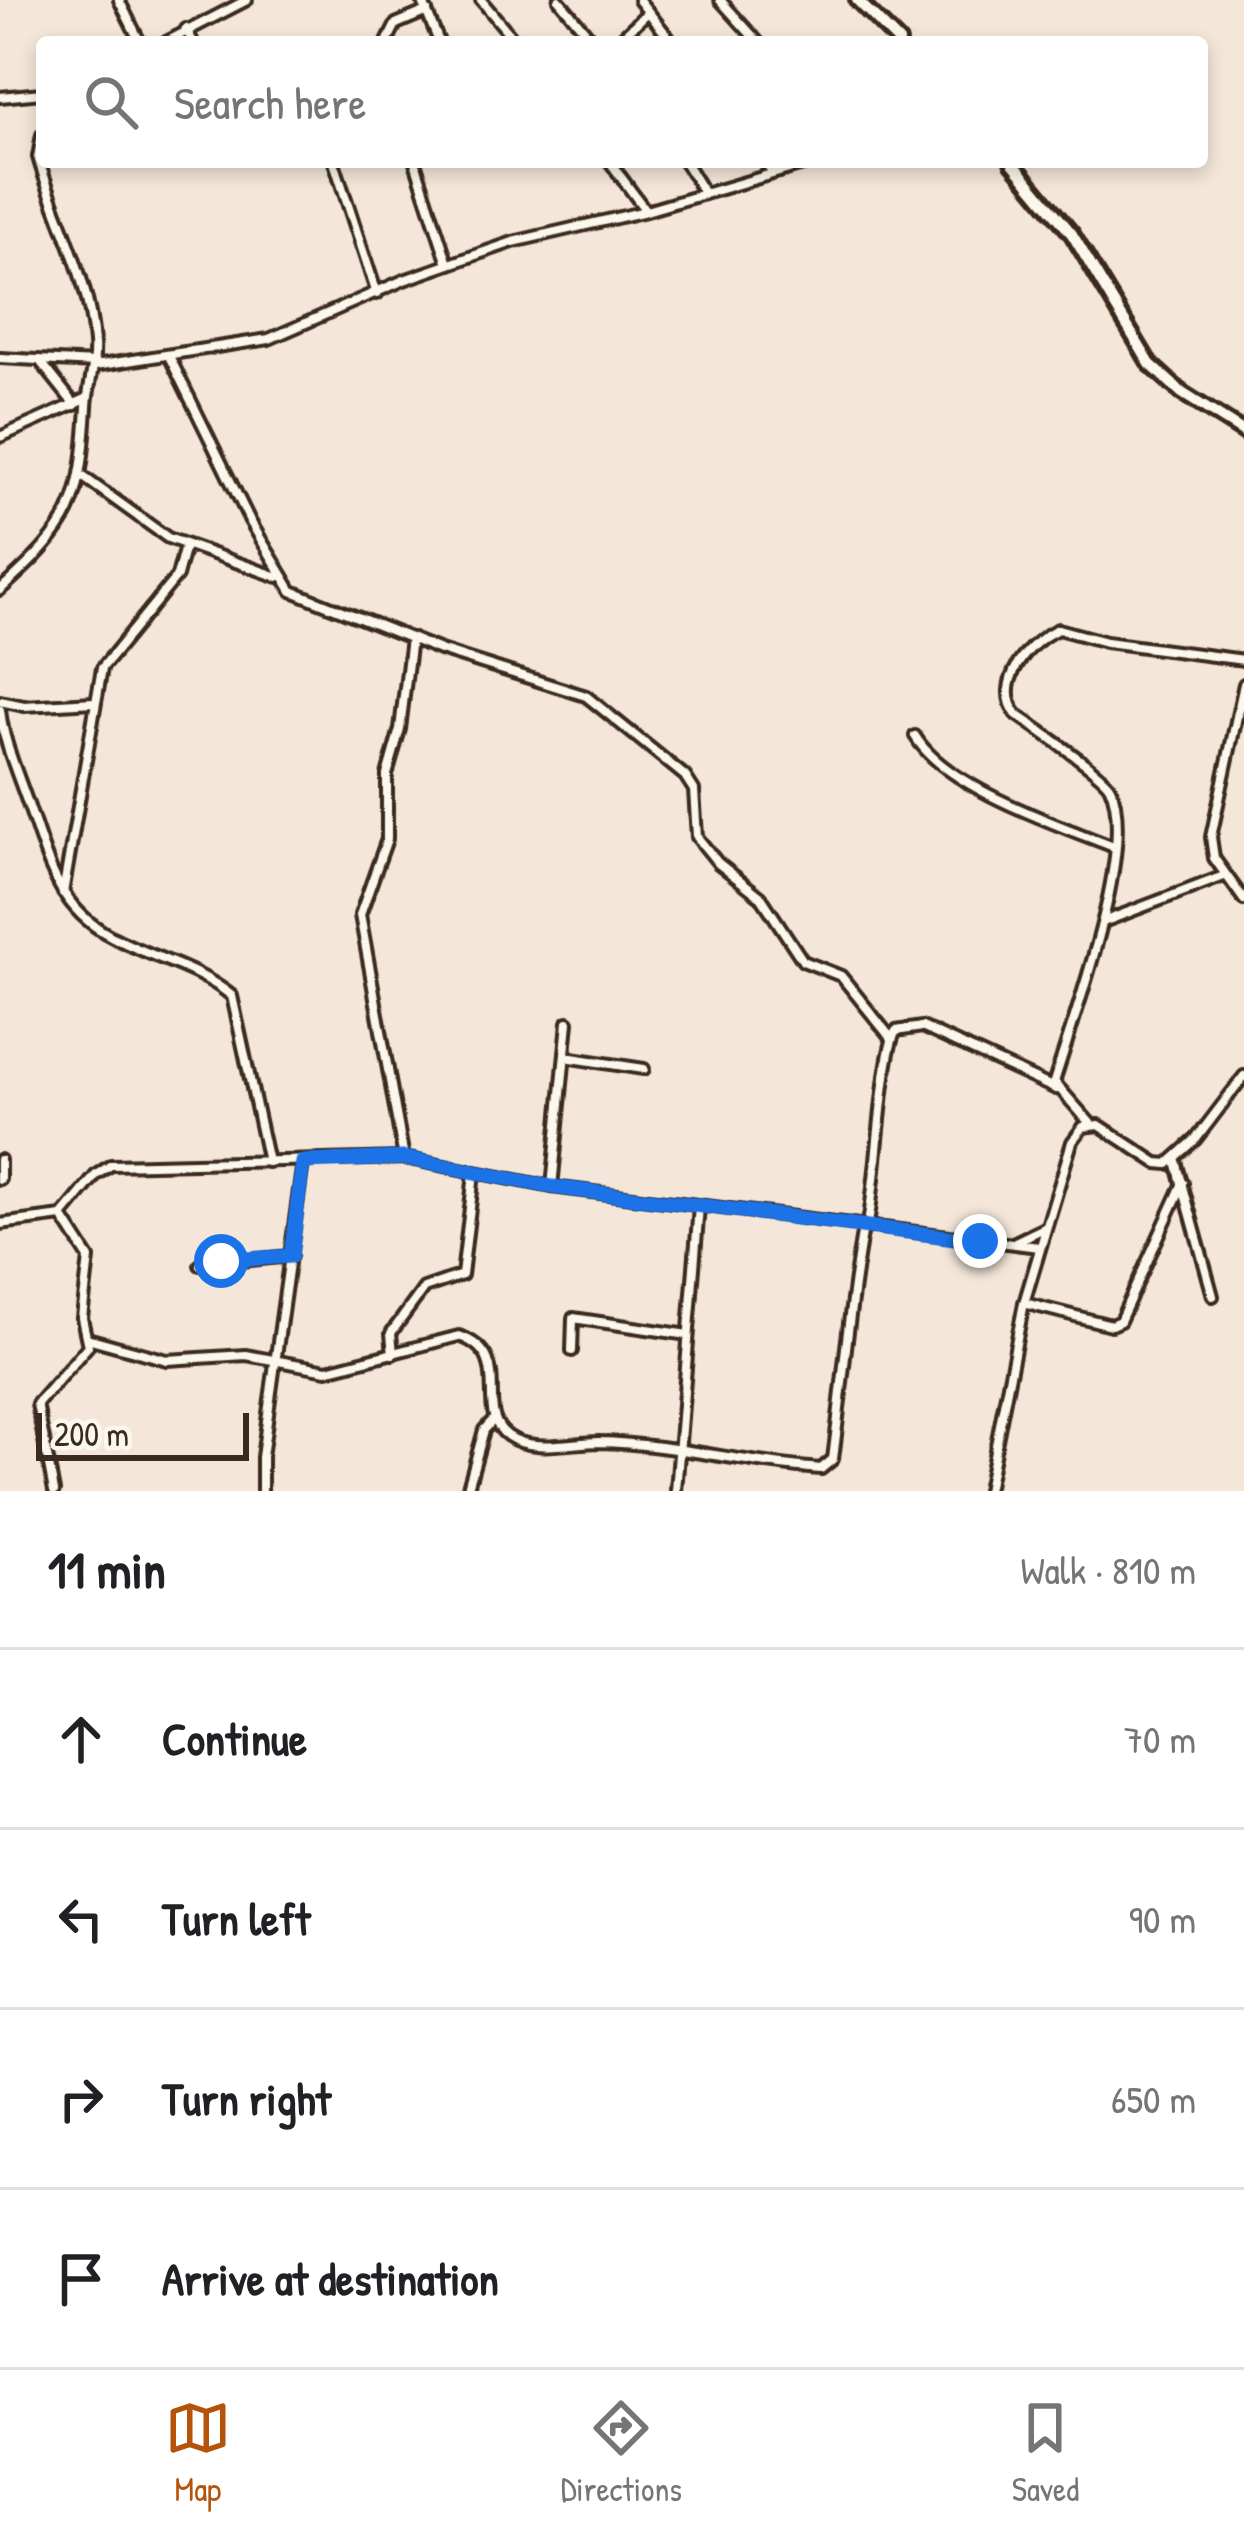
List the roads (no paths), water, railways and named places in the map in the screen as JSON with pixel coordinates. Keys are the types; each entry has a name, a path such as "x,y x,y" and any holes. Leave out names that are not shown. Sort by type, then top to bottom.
{"main road":[{"path":"856,0 893,36"},
{"path":"1017,168 1072,234 1150,364 1182,393 1244,432"}],"street":[{"path":"119,0 137,36"},
{"path":"175,36 247,0"},
{"path":"422,0 437,36"},
{"path":"481,0 511,36"},
{"path":"560,0 589,36"},
{"path":"639,0 667,36"},
{"path":"720,0 753,36"},
{"path":"390,36 396,24 427,11"},
{"path":"623,36 649,12"},
{"path":"186,29 190,36"},
{"path":"0,97 36,94"},
{"path":"0,590 63,527 82,476 87,398 95,365 90,317 42,168"},
{"path":"336,168 377,294"},
{"path":"417,168 448,264"},
{"path":"614,168 646,211"},
{"path":"689,168 704,193"},
{"path":"770,168 773,173"},
{"path":"0,358 95,365 170,358 269,339 448,264 554,229 646,211 791,168"},
{"path":"170,358 280,577"},
{"path":"40,362 75,405"},
{"path":"0,437 87,398"},
{"path":"82,476 145,525 185,546 280,577 306,598 411,638 586,696 676,767 694,790 698,837 708,850 761,897 803,962 841,976 891,1038"},
{"path":"62,895 102,668 178,576 185,546"},
{"path":"1057,1089 1054,1080 1102,922 1114,847 1114,802 1106,780 1010,706 1009,685 1017,665 1042,636 1058,629 1106,642 1244,660"},
{"path":"404,1158 360,915 387,839 387,775 411,638"},
{"path":"1244,684 1211,837 1224,875 1244,900"},
{"path":"0,700 24,706 94,702"},
{"path":"0,710 4,741 62,895 113,938 171,958 232,996 268,1162"},
{"path":"915,736 926,754 957,775 1114,847"},
{"path":"1102,922 1224,875"},
{"path":"552,1187 568,1022"},
{"path":"87,1338 167,1360 232,1355 327,1370 446,1337 476,1342 493,1377 494,1419 510,1438 525,1443 598,1442 815,1469 832,1464 891,1038 904,1026 922,1027 1057,1089 1090,1123 1157,1163 1176,1161 1244,1076"},
{"path":"565,1057 644,1069"},
{"path":"987,1491 1024,1303 1044,1228 1072,1142 1090,1123"},
{"path":"0,1224 62,1216 103,1167 404,1158 552,1187 1039,1246"},
{"path":"0,1160 0,1179"},
{"path":"1176,1161 1213,1295"},
{"path":"262,1491 303,1162"},
{"path":"393,1354 391,1333 418,1294 462,1275 474,1174"},
{"path":"1024,1303 1111,1325 1120,1321 1183,1183"},
{"path":"676,1491 699,1206"},
{"path":"54,1491 37,1404 87,1349 82,1306 89,1258 62,1216"},
{"path":"1013,1242 1044,1228"},
{"path":"200,1264 291,1256"},
{"path":"572,1351 573,1318 688,1334"},
{"path":"467,1491 484,1430 494,1419"}]}
